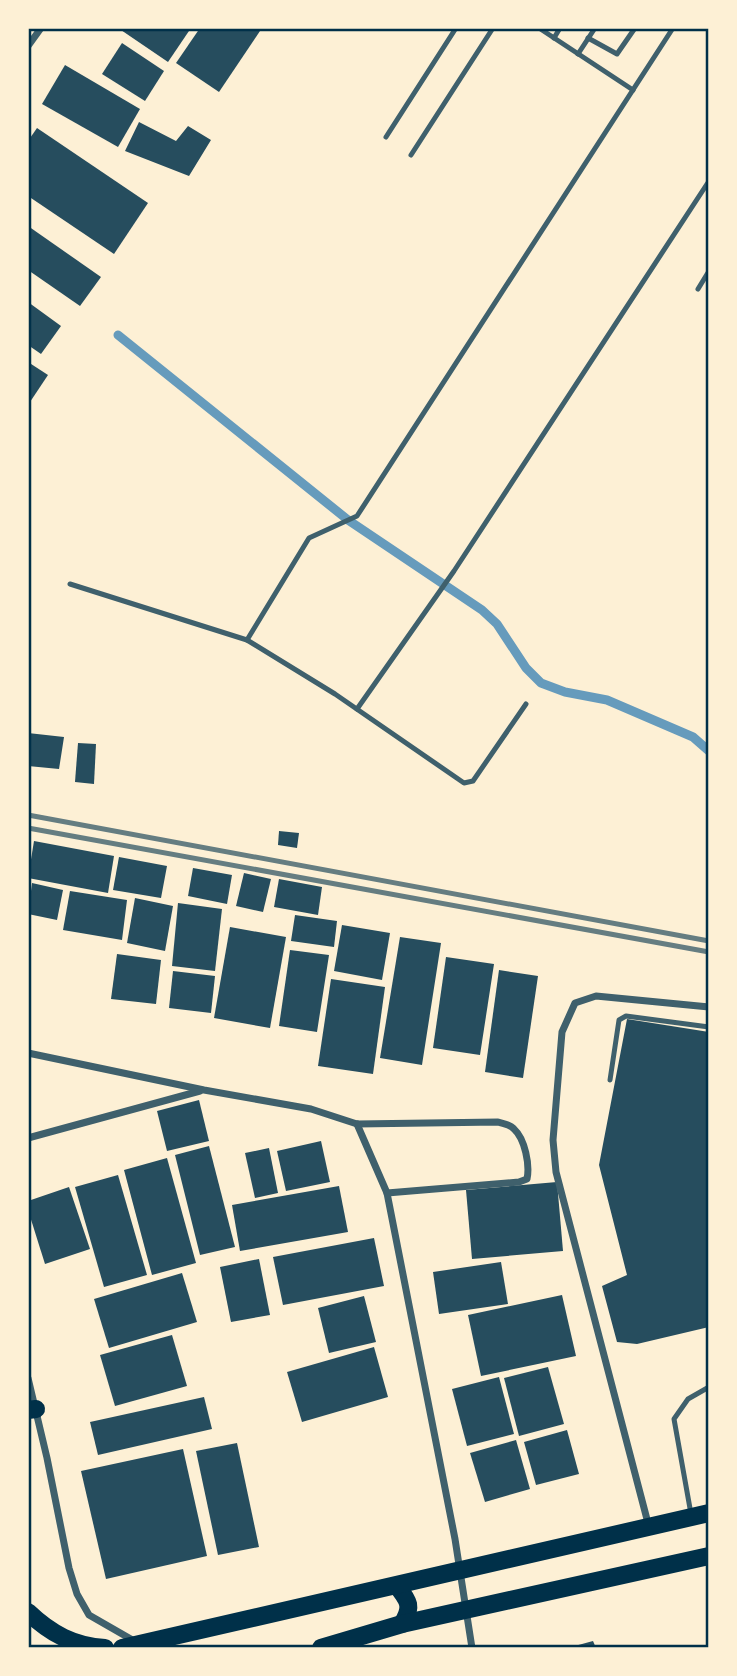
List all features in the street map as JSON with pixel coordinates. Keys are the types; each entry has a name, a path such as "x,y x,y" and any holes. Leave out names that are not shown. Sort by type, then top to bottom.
{"main road":[{"path":"122,1648 397,1587 700,1515"},
{"path":"321,1648 402,1625 709,1556"},
{"path":"397,1587 409,1605 402,1625"},
{"path":"28,1612 44,1627 68,1642 105,1648"}],"street":[{"path":"28,46 41,28"},
{"path":"649,1527 556,1172 553,1140 562,1032 575,1003 596,996 709,1007"},
{"path":"28,1053 204,1090 311,1109 357,1124 498,1122 511,1125 518,1132 529,1171 527,1179 519,1182 387,1193"},
{"path":"28,1138 204,1090"},
{"path":"357,1124 387,1193 453,1525 472,1648"},
{"path":"28,1378 32,1410 77,1594 89,1615 140,1644"}],"lane":[{"path":"386,137 456,28"},
{"path":"411,155 493,28"},
{"path":"538,28 633,90"},
{"path":"554,38 560,28"},
{"path":"578,54 595,28"},
{"path":"588,38 617,54 635,28"},
{"path":"247,640 306,542 312,536 358,516 673,28"},
{"path":"356,709 454,571 709,181"},
{"path":"698,289 709,271"},
{"path":"70,583 247,640 356,709 464,783 473,781 526,704"},
{"path":"610,1080 616,1030 619,1020 626,1016 709,1027"},
{"path":"700,1515 674,1419 688,1399 709,1387"}],"building":[{"path":"118,28 191,28 168,62"},
{"path":"200,28 262,28 219,92 176,63"},
{"path":"122,43 164,71 145,101 102,74"},
{"path":"65,65 140,109 118,147 42,104"},
{"path":"139,122 176,141 188,126 211,140 189,176 125,151"},
{"path":"37,128 148,203 114,254 28,196 28,141"},
{"path":"28,226 101,277 80,306 28,270"},
{"path":"28,302 61,326 41,354 28,345"},
{"path":"28,362 48,375 28,405"},
{"path":"28,733 64,737 59,769 28,766"},
{"path":"78,743 96,744 94,784 75,782"},
{"path":"279,831 299,833 297,848 278,845"},
{"path":"34,841 114,856 108,893 28,878"},
{"path":"119,857 167,866 161,898 113,890"},
{"path":"193,868 232,875 227,904 188,896"},
{"path":"244,873 271,879 263,912 236,906"},
{"path":"279,879 322,887 318,915 274,907"},
{"path":"32,883 63,890 57,920 28,914"},
{"path":"70,891 127,900 122,940 63,930"},
{"path":"135,898 173,906 165,951 127,943"},
{"path":"178,903 222,909 215,971 172,966"},
{"path":"295,915 337,921 334,947 291,941"},
{"path":"342,925 390,933 382,980 334,971"},
{"path":"230,927 286,937 270,1028 214,1018"},
{"path":"400,937 441,943 422,1065 380,1058"},
{"path":"290,950 329,955 317,1032 279,1026"},
{"path":"117,954 161,960 156,1004 111,999"},
{"path":"446,957 494,964 480,1055 433,1048"},
{"path":"499,970 538,976 523,1078 485,1072"},
{"path":"173,971 215,976 211,1013 169,1008"},
{"path":"331,979 385,987 373,1074 318,1066"},
{"path":"627,1019 709,1032 709,1327 637,1344 617,1342 602,1286 627,1275 599,1165"},
{"path":"199,1100 209,1141 167,1151 157,1111"},
{"path":"321,1141 330,1182 286,1191 277,1151"},
{"path":"209,1146 235,1247 200,1255 175,1155"},
{"path":"269,1148 278,1193 255,1198 245,1153"},
{"path":"167,1158 196,1263 152,1275 124,1170"},
{"path":"118,1175 147,1275 104,1287 75,1187"},
{"path":"557,1182 563,1251 472,1259 466,1190"},
{"path":"339,1186 348,1232 240,1251 232,1205"},
{"path":"69,1187 90,1249 45,1264 28,1210 28,1201"},
{"path":"374,1238 384,1286 283,1305 273,1257"},
{"path":"259,1259 270,1315 231,1322 220,1267"},
{"path":"501,1262 508,1304 439,1314 433,1272"},
{"path":"182,1273 197,1322 109,1348 94,1299"},
{"path":"562,1295 576,1356 481,1376 468,1315"},
{"path":"364,1296 376,1342 329,1353 318,1308"},
{"path":"172,1335 187,1386 115,1406 100,1355"},
{"path":"374,1347 388,1397 302,1422 287,1372"},
{"path":"548,1367 564,1424 519,1436 504,1378"},
{"path":"499,1377 514,1434 467,1446 452,1389"},
{"path":"204,1397 212,1429 98,1455 90,1422"},
{"path":"567,1430 579,1474 536,1485 524,1442"},
{"path":"516,1440 530,1489 485,1502 470,1453"},
{"path":"237,1443 259,1547 218,1555 196,1451"},
{"path":"183,1449 207,1556 106,1579 81,1471"},
{"path":"593,1641 596,1648 571,1648 571,1647"}],"waterway":[{"path":"118,335 348,520 482,610 497,624 526,668 541,683 565,692 607,700 693,737 709,751"}],"railway":[{"path":"28,815 709,941"},
{"path":"28,828 709,952"}]}
